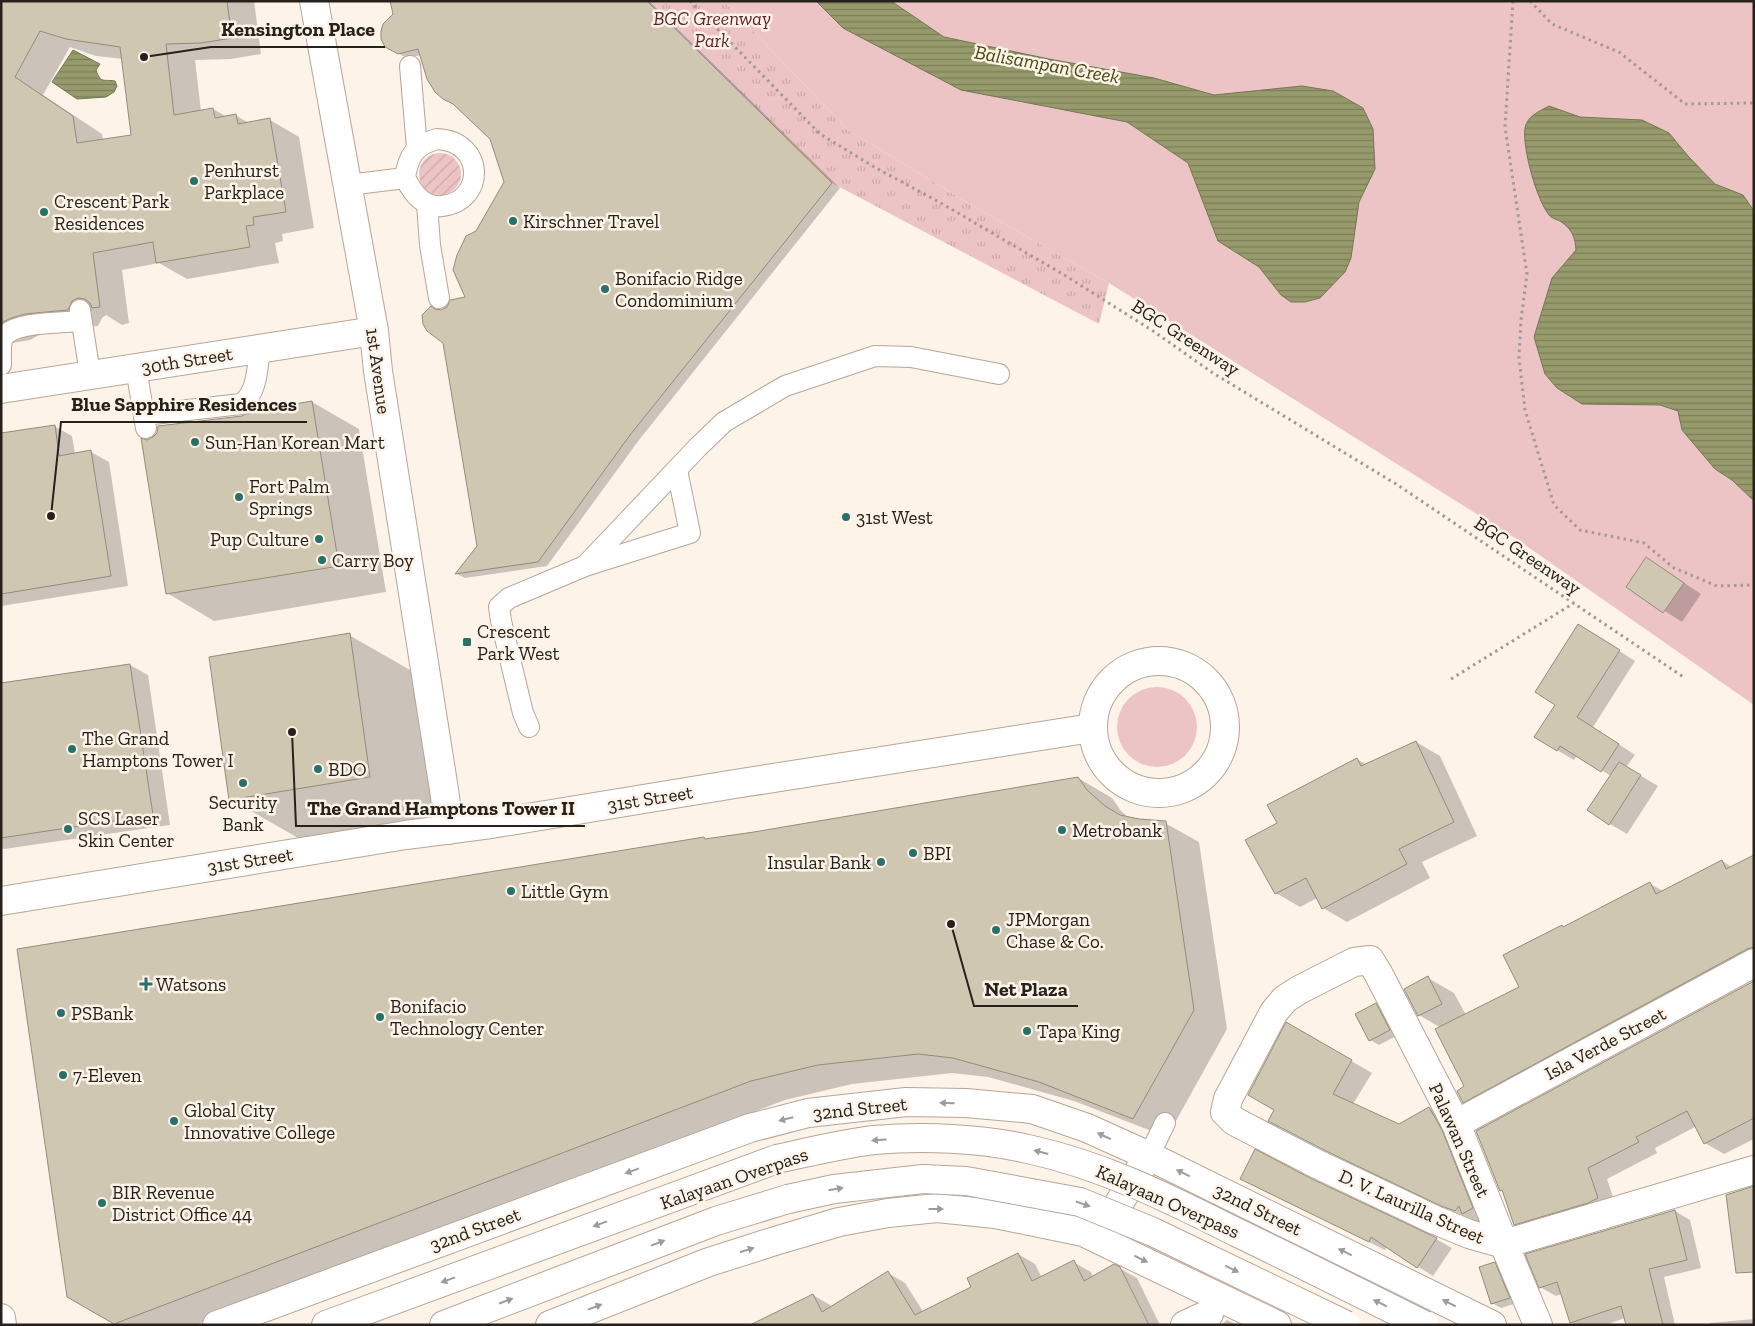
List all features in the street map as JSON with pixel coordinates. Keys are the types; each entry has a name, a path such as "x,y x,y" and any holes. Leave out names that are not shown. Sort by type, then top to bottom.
{"main road":[{"name":"1st Avenue","path":"314,1 374,331 445,796 448,830"},
{"name":"30th Street","path":"1,389 374,331"},
{"path":"1156,660 1177,662 1196,671 1212,685 1222,704 1226,725 1224,745 1214,764 1200,779 1183,789 1163,793 1142,792 1124,783 1108,770 1097,752 1092,728 1094,711 1102,692 1116,676 1135,664 1156,660"},
{"name":"31st Street","path":"1,901 406,835 448,830 1092,728"},
{"name":"D. V. Laurilla Street","path":"1370,960 1354,962 1299,990 1285,999 1274,1012 1228,1099 1225,1112 1234,1121 1317,1164 1418,1212 1469,1234 1504,1244 1754,1170"},
{"name":"Palawan Street","path":"1370,960 1378,972 1456,1124 1538,1325"},
{"name":"Isla Verde Street","path":"1456,1124 1754,963"},
{"name":"32nd Street","path":"216,1325 750,1128 808,1113 906,1102 966,1103 1032,1109 1087,1128 1148,1156 1492,1325"},
{"name":"Kalayaan Overpass","path":"326,1325 778,1159 827,1147 920,1138 976,1141 1027,1148 1085,1164 1144,1186 1424,1325"},
{"path":"1097,1238 1148,1156"},
{"name":"Kalayaan Overpass","path":"444,1325 716,1221 770,1204 834,1189 923,1179 966,1181 1080,1202 1153,1232 1346,1325"},
{"path":"550,1325 709,1262 775,1241 839,1222 888,1213 937,1208 995,1214 1083,1232 1276,1325"},
{"path":"1,1318 2,1325"}],"lane":[{"path":"410,66 417,148"},
{"path":"436,139 448,139 467,151 472,160 473,183 468,193 460,201 449,206 438,207 427,204 418,198 405,178 410,158 417,148 426,142 436,139"},
{"path":"348,185 405,178"},
{"path":"427,204 430,245 439,298"},
{"path":"1,365 2,339 8,330 19,326 81,316 90,374"},
{"path":"136,368 145,422 241,404 248,400 253,393 260,349"},
{"path":"585,566 724,422 785,386 875,356 911,357 999,374"},
{"path":"529,727 523,713 499,607 509,598 585,566 690,532 677,470"},
{"path":"1148,1156 1165,1123"}],"path":[{"name":"BGC Greenway","path":"690,1 820,134 1066,276 1213,373 1396,484 1686,678"},
{"path":"1513,1 1505,128 1527,274 1521,320 1519,358 1525,410 1554,505 1580,530 1644,543 1674,568 1717,586 1754,585"},
{"path":"1530,1 1552,24 1619,52 1685,104 1754,103"},
{"path":"1450,679 1574,603"}],"green space":[{"name":"BGC Greenway Park","path":"647,1 724,1 848,130 978,209 1109,283 1099,324 832,183"},
{"path":"724,1 1754,1 1754,705 1518,540 1109,283 978,209 848,130"},
{"path":"440,153 455,159 461,174 455,189 440,195 425,189 419,174 425,159"},
{"path":"1157,687 1172,690 1185,699 1194,712 1197,727 1194,742 1185,755 1172,764 1157,767 1142,764 1129,755 1120,742 1117,727 1120,712 1129,699 1142,690"}],"water":[{"name":"Balisampan Creek","path":"816,1 891,1 944,37 1154,78 1214,95 1302,86 1333,91 1363,108 1373,129 1375,169 1359,202 1351,258 1345,272 1320,298 1305,302 1291,302 1281,295 1259,267 1218,241 1188,163 1127,122 961,90 843,28"},
{"path":"73,50 100,64 96,70 99,77 103,80 115,81 117,86 114,92 106,97 77,99 52,82"},
{"path":"1549,106 1580,117 1642,120 1669,133 1715,184 1743,195 1754,211 1754,501 1732,480 1715,469 1682,430 1678,411 1660,405 1582,404 1557,388 1545,374 1534,337 1552,278 1576,250 1574,238 1569,229 1563,223 1550,216 1545,209 1531,174 1528,161 1525,137 1526,124 1534,114"}],"building":[{"path":"1,1 227,1 232,38 201,43 166,44 174,115 213,108 215,118 236,114 238,124 270,118 286,212 253,217 254,225 246,226 250,247 156,263 153,242 93,253 100,307 92,308 85,299 78,298 72,301 68,310 25,314 1,323","holes":["40,31 66,39 120,47 131,135 77,143 73,116 15,77"]},
{"name":"Bonifacio Ridge Condominium","path":"390,1 647,1 832,183 630,435 538,562 455,574 477,546 443,343 427,331 423,324 422,315 431,306 441,310 447,307 450,300 465,297 453,270 457,255 466,236 476,231 504,182 490,139 453,104 435,92 427,79 418,49 398,54 385,47 381,39 381,31 383,24 393,14"},
{"name":"Fort Palm Springs","path":"312,401 339,566 166,594 141,438 147,440 153,437 157,433 158,426 242,416 252,411"},
{"path":"55,425 59,456 91,450 111,576 1,594 1,433"},
{"path":"1646,557 1684,583 1663,613 1626,587"},
{"path":"1578,624 1620,650 1577,717 1619,744 1601,772 1560,746 1557,751 1534,737 1555,705 1535,692"},
{"path":"350,633 370,777 229,800 209,657"},
{"name":"The Grand Hamptons Tower I","path":"130,664 153,815 1,838 1,683"},
{"path":"1416,741 1454,822 1399,849 1407,864 1322,909 1306,878 1275,894 1245,840 1277,823 1267,805 1357,758 1361,766"},
{"path":"1619,762 1641,775 1609,825 1587,810"},
{"name":"Bonifacio Technology Center","path":"1078,777 1087,790 1105,806 1120,815 1139,819 1166,821 1194,1010 1133,1119 1039,1082 953,1058 918,1054 818,1065 751,1081 114,1324 67,1297 17,949 704,837 705,839 754,832"},
{"path":"1754,855 1754,947 1747,949 1463,1103 1457,1091 1464,1086 1435,1029 1519,987 1503,955 1562,925 1563,927 1650,882 1656,894 1722,860 1726,869"},
{"path":"1428,976 1442,1004 1418,1016 1404,989"},
{"path":"1754,981 1754,1118 1704,1144 1687,1111 1636,1137 1639,1142 1588,1168 1598,1198 1588,1203 1514,1225 1502,1190 1500,1191 1476,1131"},
{"path":"1376,1003 1390,1030 1369,1041 1355,1014"},
{"path":"1286,1022 1352,1060 1333,1094 1399,1124 1429,1107 1442,1130 1473,1208 1462,1214 1459,1206 1455,1211 1441,1206 1268,1121 1274,1110 1248,1095"},
{"path":"1255,1149 1310,1178 1437,1238 1417,1268 1371,1237 1369,1242 1240,1179"},
{"path":"1754,1186 1754,1272 1736,1273 1726,1195"},
{"path":"1675,1210 1687,1260 1649,1269 1663,1325 1626,1325 1621,1306 1570,1323 1557,1282 1539,1288 1525,1254"},
{"path":"1018,1253 1032,1281 1074,1260 1084,1281 1114,1264 1120,1267 1149,1325 750,1325 813,1294 822,1312 888,1271 915,1315 971,1287 967,1278"},
{"path":"1495,1262 1510,1298 1491,1304 1479,1267"}],"place":[{"name":"Kensington Place","path":"144,57"},
{"name":"Penhurst Parkplace","path":"194,181"},
{"name":"Crescent Park Residences","path":"44,212"},
{"name":"Kirschner Travel","path":"513,221"},
{"name":"Bonifacio Ridge Condominium","path":"605,289"},
{"name":"Sun-Han Korean Mart","path":"195,442"},
{"name":"Fort Palm Springs","path":"239,497"},
{"name":"Blue Sapphire Residences","path":"51,516"},
{"name":"31st West","path":"846,517"},
{"name":"Pup Culture","path":"319,539"},
{"name":"Carry Boy","path":"322,560"},
{"name":"Crescent Park West","path":"467,642"},
{"name":"The Grand Hamptons Tower II","path":"292,732"},
{"name":"The Grand Hamptons Tower I","path":"72,749"},
{"name":"BDO","path":"318,769"},
{"name":"Security Bank","path":"243,783"},
{"name":"SCS Laser Skin Center","path":"68,829"},
{"name":"Metrobank","path":"1062,830"},
{"name":"BPI","path":"913,853"},
{"name":"Insular Bank","path":"881,862"},
{"name":"Little Gym","path":"511,891"},
{"name":"Net Plaza","path":"951,924"},
{"name":"JPMorgan Chase & Co.","path":"996,930"},
{"name":"Watsons","path":"146,984"},
{"name":"PSBank","path":"61,1013"},
{"name":"Bonifacio Technology Center","path":"380,1017"},
{"name":"Tapa King","path":"1027,1031"},
{"name":"7-Eleven","path":"63,1075"},
{"name":"Global City Innovative College","path":"174,1121"},
{"name":"BIR Revenue District Office 44","path":"102,1203"}]}
